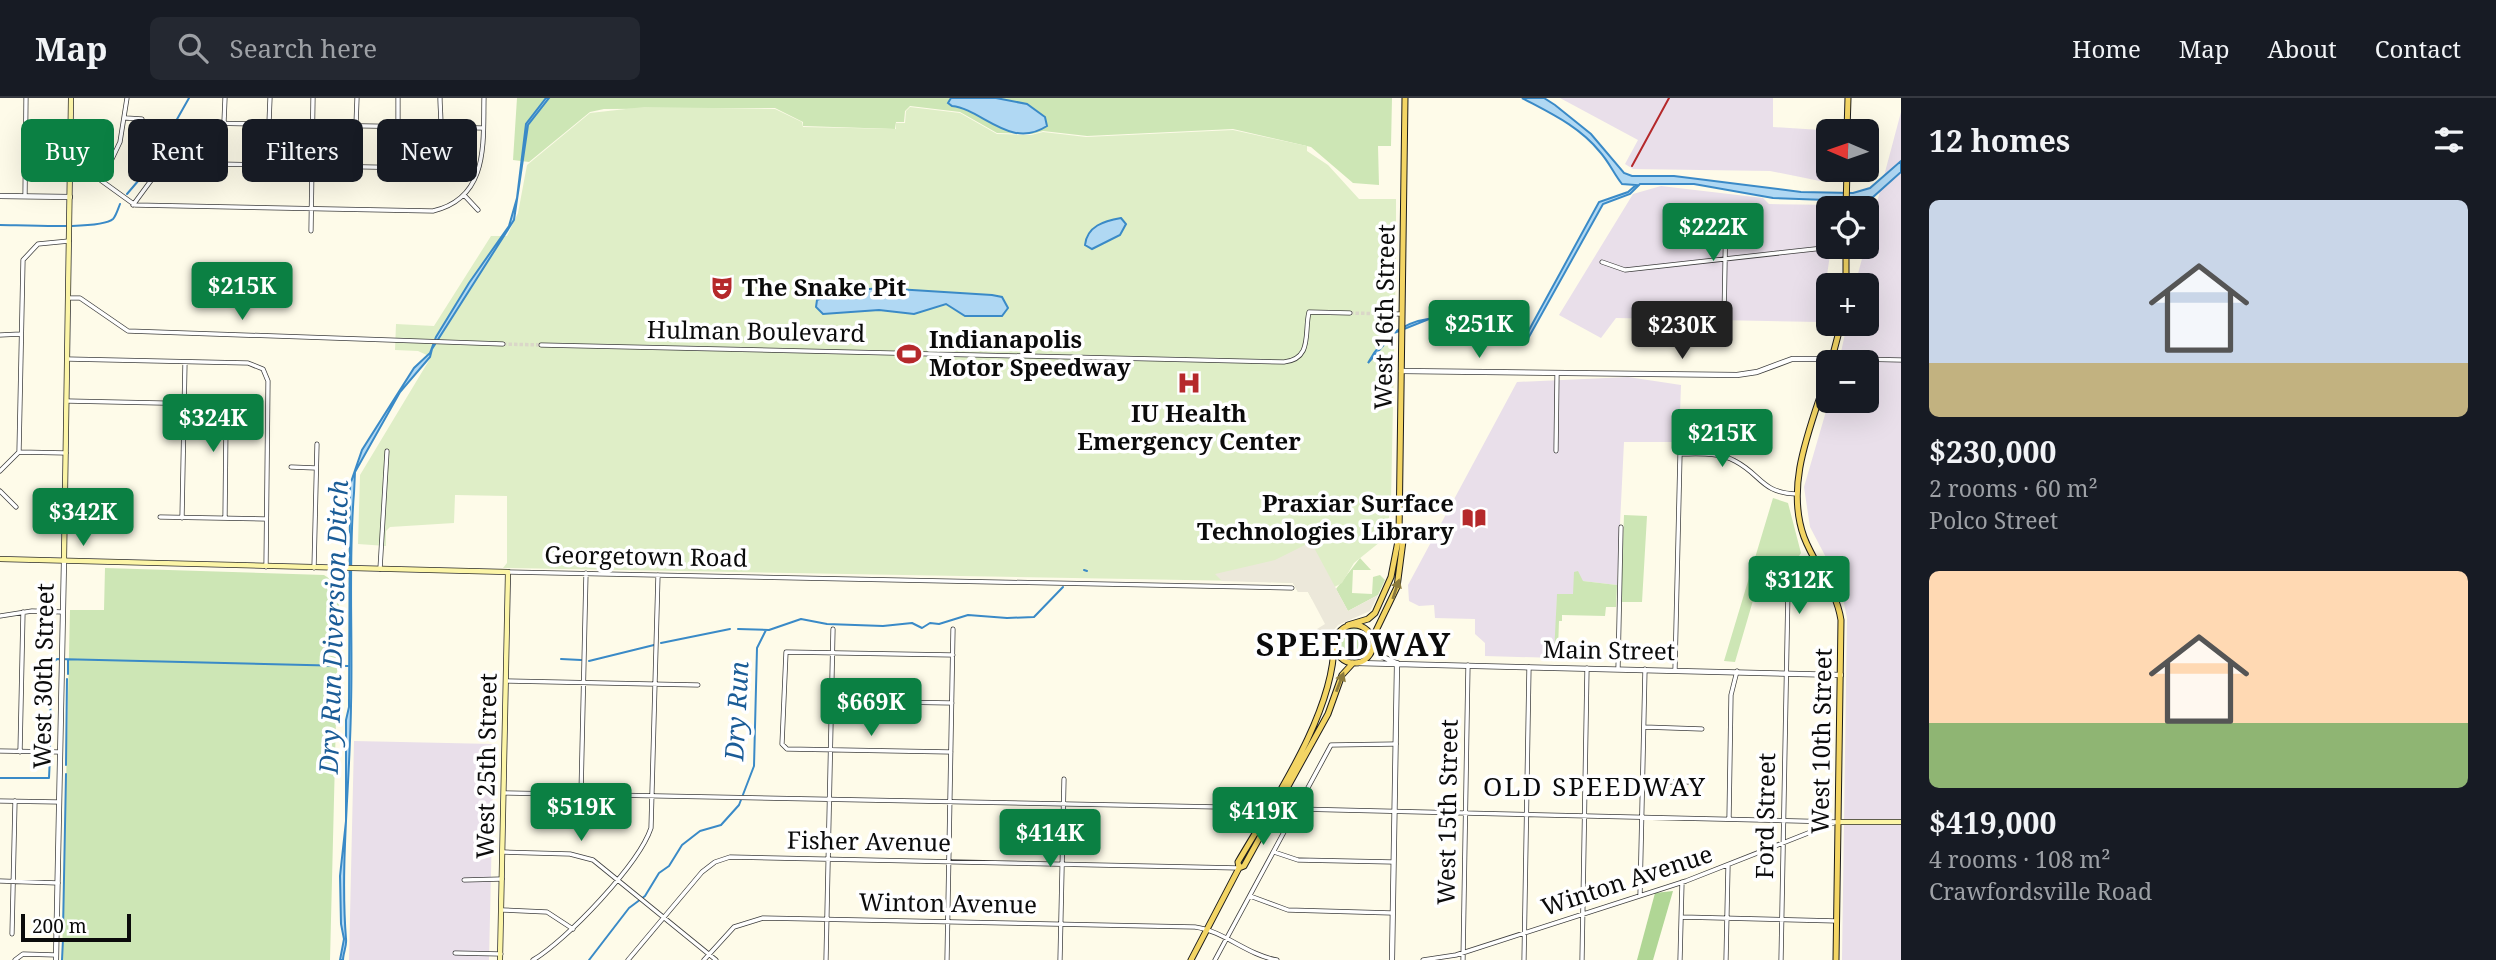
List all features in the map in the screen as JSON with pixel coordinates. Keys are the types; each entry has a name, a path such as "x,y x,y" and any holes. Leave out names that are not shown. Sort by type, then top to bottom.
{"main road":[{"name":"West 30th Street","path":"71,98 71,119"},
{"name":"West 16th Street","path":"1348,625 1370,618 1376,611 1393,571 1399,536 1405,98"},
{"path":"1847,119 1848,98"},
{"name":"West 30th Street","path":"64,560 70,182"},
{"name":"West 10th Street","path":"1816,413 1801,465 1797,494 1800,523 1838,606 1841,675 1836,960"},
{"name":"West 16th Street","path":"1372,639 1399,581 1403,541 1399,536"},
{"name":"Georgetown Road","path":"0,559 509,572"},
{"name":"West 25th Street","path":"500,957 509,572"},
{"path":"1190,960 1330,709 1342,675 1370,654 1372,639 1362,626 1348,625 1337,633 1331,680 1322,709 1238,862 1239,868"},
{"path":"1334,644 1340,658 1355,663"},
{"path":"1838,821 1901,822"}],"street":[{"path":"25,196 26,98"},
{"path":"114,154 126,118 127,98"},
{"path":"224,119 225,98"},
{"path":"269,119 270,98"},
{"path":"313,98 313,119"},
{"path":"356,119 357,98"},
{"path":"398,98 398,119"},
{"path":"440,98 440,119"},
{"path":"103,182 133,205 429,211 447,206 464,195 481,167 484,98"},
{"path":"126,118 142,119"},
{"path":"477,128 483,128"},
{"path":"133,205 150,182"},
{"path":"311,230 312,182"},
{"path":"464,195 478,210"},
{"path":"0,196 70,197"},
{"path":"1724,320 1726,207"},
{"path":"0,471 19,452 24,259 38,244 69,241"},
{"path":"1602,262 1625,270 1816,249"},
{"path":"68,298 80,298 129,331 503,344"},
{"name":"Hulman Boulevard","path":"541,345 1284,362 1294,360 1304,350 1309,312 1350,313"},
{"path":"1390,314 1402,314"},
{"path":"0,335 21,334"},
{"path":"67,359 250,363 262,368 268,381 266,566"},
{"path":"1401,371 1557,375 1601,372 1744,375 1792,359 1816,360"},
{"path":"1879,360 1901,360"},
{"path":"183,517 185,362"},
{"path":"1556,451 1557,375"},
{"path":"67,401 213,405 225,418 225,518"},
{"path":"314,568 317,444"},
{"path":"19,452 66,453"},
{"path":"380,569 387,452"},
{"path":"1675,670 1680,454 1729,458 1743,466 1767,488 1797,494"},
{"path":"291,467 316,468"},
{"path":"0,491 16,507"},
{"path":"160,517 266,519"},
{"path":"1618,669 1621,527"},
{"name":"Ford Street","path":"1781,960 1788,586 1801,564 1814,556"},
{"name":"West 30th Street","path":"56,957 64,560"},
{"name":"Georgetown Road","path":"509,572 1292,587"},
{"path":"582,794 586,573"},
{"path":"533,960 573,929 647,839 652,823 654,797 658,575"},
{"path":"0,616 23,612 63,612"},
{"path":"20,751 23,612"},
{"path":"826,960 833,629"},
{"path":"947,960 953,629"},
{"path":"1372,639 1381,656 1397,663 1392,960"},
{"path":"951,752 784,748 785,653 953,655"},
{"name":"Main Street","path":"1355,663 1841,675"},
{"name":"West 15th Street","path":"1462,960 1468,665"},
{"path":"1524,960 1528,667"},
{"path":"1582,960 1587,668"},
{"path":"1640,896 1645,669"},
{"path":"1729,819 1731,697 1737,671"},
{"path":"506,681 698,685"},
{"path":"832,701 952,703"},
{"path":"1644,727 1702,729"},
{"path":"1215,960 1331,745 1396,744"},
{"path":"0,751 60,752"},
{"path":"1060,960 1064,779"},
{"path":"1643,782 1688,782"},
{"path":"504,793 1276,808"},
{"path":"0,801 59,802"},
{"path":"12,934 15,801"},
{"path":"1297,809 1838,821"},
{"name":"Winton Avenue","path":"1423,960 1463,953 1682,882 1838,821"},
{"path":"503,852 580,856 596,862 716,960"},
{"path":"1274,852 1298,860 1393,862"},
{"name":"Fisher Avenue","path":"628,960 702,872 720,860 737,857 1239,868"},
{"path":"1726,960 1728,866"},
{"path":"464,880 502,879"},
{"path":"0,881 58,883"},
{"path":"1680,960 1682,882"},
{"path":"1250,896 1288,910 1392,913"},
{"path":"502,910 549,913 573,929"},
{"path":"1682,917 1837,920"},
{"name":"Winton Avenue","path":"704,960 730,930 751,919 1207,929"},
{"path":"1207,929 1255,955 1277,960"},
{"path":"455,953 500,957"},
{"path":"15,960 23,954 56,957"}],"shaded area":[{"path":"1560,98 1773,98 1773,127 1816,130 1816,180 1770,171 1633,169 1625,164 1638,140"},
{"path":"1901,112 1901,960 1842,960 1847,618 1840,584 1810,527 1804,487 1826,413 1879,413 1879,350 1842,350 1844,336 1879,336 1879,273 1858,273 1862,259 1879,259 1879,196"},
{"path":"1661,186 1763,198 1769,204 1816,205 1816,259 1829,259 1827,273 1816,273 1816,322 1616,318 1601,338 1559,315 1633,194"},
{"path":"1628,377 1681,385 1679,442 1624,442 1617,585 1583,581 1573,594 1557,594 1556,658 1485,656 1485,643 1475,634 1475,619 1435,618 1434,605 1419,606 1409,601 1408,585 1517,382"},
{"path":"1311,542 1348,611 1378,595 1370,611 1338,625 1324,642 1317,629 1325,624 1308,592 1298,592 1293,583 1222,581 1215,574 1275,560"},
{"path":"354,741 494,744 489,960 349,960"}],"green space":[{"path":"517,98 1392,98 1391,146 1378,146 1379,185 1353,183 1311,147 1233,129 1087,136 1043,131 1032,134 997,133 960,112 910,106 905,111 904,122 896,122 895,129 803,126 803,122 775,108 604,109 590,112 529,162 513,160"},
{"name":"Indianapolis Motor Speedway","path":"644,107 775,109 802,122 803,127 896,129 896,123 905,123 906,111 910,107 960,113 997,134 1031,135 1043,132 1086,137 1233,130 1307,146 1307,151 1328,165 1359,199 1396,199 1396,242 1381,240 1384,253 1396,257 1391,501 1389,518 1380,524 1380,542 1354,563 1342,583 1312,599 1308,592 1298,592 1293,583 1242,581 503,568 507,563 507,496 455,495 454,523 390,527 386,531 386,546 358,544 360,475 431,357 418,351 395,350 396,324 434,326 491,236 507,236 518,213 527,165 590,113"},
{"path":"1773,498 1788,503 1801,553 1788,573 1764,563 1735,662 1724,661"},
{"path":"1624,515 1647,516 1642,602 1621,602"},
{"path":"1360,558 1371,570 1353,570 1352,593 1372,594 1373,577 1380,575 1385,580 1378,595 1348,611 1336,589"},
{"path":"105,568 324,575 333,581 339,598 330,960 62,960 70,610 104,610"},
{"path":"1578,571 1583,581 1617,585 1616,607 1606,607 1605,616 1562,615 1562,621 1559,621 1558,649 1571,649 1571,656 1584,658 1557,657 1554,654 1557,594 1573,594 1574,572"},
{"path":"1354,625 1368,630 1373,644 1368,658 1354,663 1340,658 1335,644 1340,630"},
{"path":"1673,891 1653,960 1637,960 1655,893"}],"water":[{"path":"546,98 549,98 528,125 514,220 432,349 430,357 400,392 355,472 351,546 350,735 346,820 350,485 362,450 414,368 430,353 436,337 469,283 509,226 517,198 526,124"},
{"path":"951,98 996,98 1027,104 1045,117 1047,126 1034,132 1009,131 952,106 948,103"},
{"path":"1522,98 1544,98 1555,105 1591,134 1624,173 1632,176 1674,176 1801,192 1853,193 1880,182 1901,161 1901,172 1874,196 1816,196 1816,200 1773,198 1694,184 1640,184 1630,194 1603,204 1525,344 1507,344 1523,341 1599,202 1628,192 1636,185 1622,184 1600,152 1573,127"},
{"path":"1121,218 1126,224 1120,235 1092,249 1085,245 1093,229"},
{"path":"880,288 992,295 1002,297 1008,308 1002,316 965,316 946,304 914,314 879,310 823,314 816,307 817,300 837,292"},
{"path":"1431,318 1452,318 1484,339 1496,343 1485,343 1451,321 1429,319 1394,333 1368,363 1382,344 1390,336 1399,329"},
{"path":"346,821 346,942 343,960 340,960 344,939 340,876"}],"waterway":[{"path":"127,194 150,167 189,98"},
{"path":"0,225 93,225 113,219 120,204"},
{"name":"Dry Run","path":"738,629 769,630 801,619 827,624 883,626 912,623 922,628 930,623 939,624 968,615 1034,617 1063,587"},
{"path":"661,643 730,629"},
{"name":"Dry Run","path":"589,960 629,908 645,896 659,873 669,866 682,845 700,831 721,825 739,805 754,766 757,648 766,630"},
{"path":"589,661 654,645"},
{"name":"Dry Run Diversion Ditch","path":"50,749 51,664 57,659 348,666"},
{"path":"561,659 581,660"},
{"path":"68,660 68,674"},
{"path":"66,765 67,679"},
{"path":"0,778 49,778 50,756"},
{"path":"63,930 66,774"},
{"path":"62,960 63,939"}],"tunnel":[{"path":"1350,313 1390,314"},
{"path":"503,344 541,345"}],"railway":[{"path":"1632,166 1669,98"}],"place":[{"name":"The Snake Pit","path":"722,288"},
{"name":"Indianapolis Motor Speedway","path":"909,354"},
{"name":"IU Health Emergency Center","path":"1189,383"},
{"name":"Praxiar Surface Technologies Library","path":"1474,518"}],"district":[{"name":"SPEEDWAY","path":"1354,645"},
{"name":"OLD SPEEDWAY","path":"1595,787"}]}
